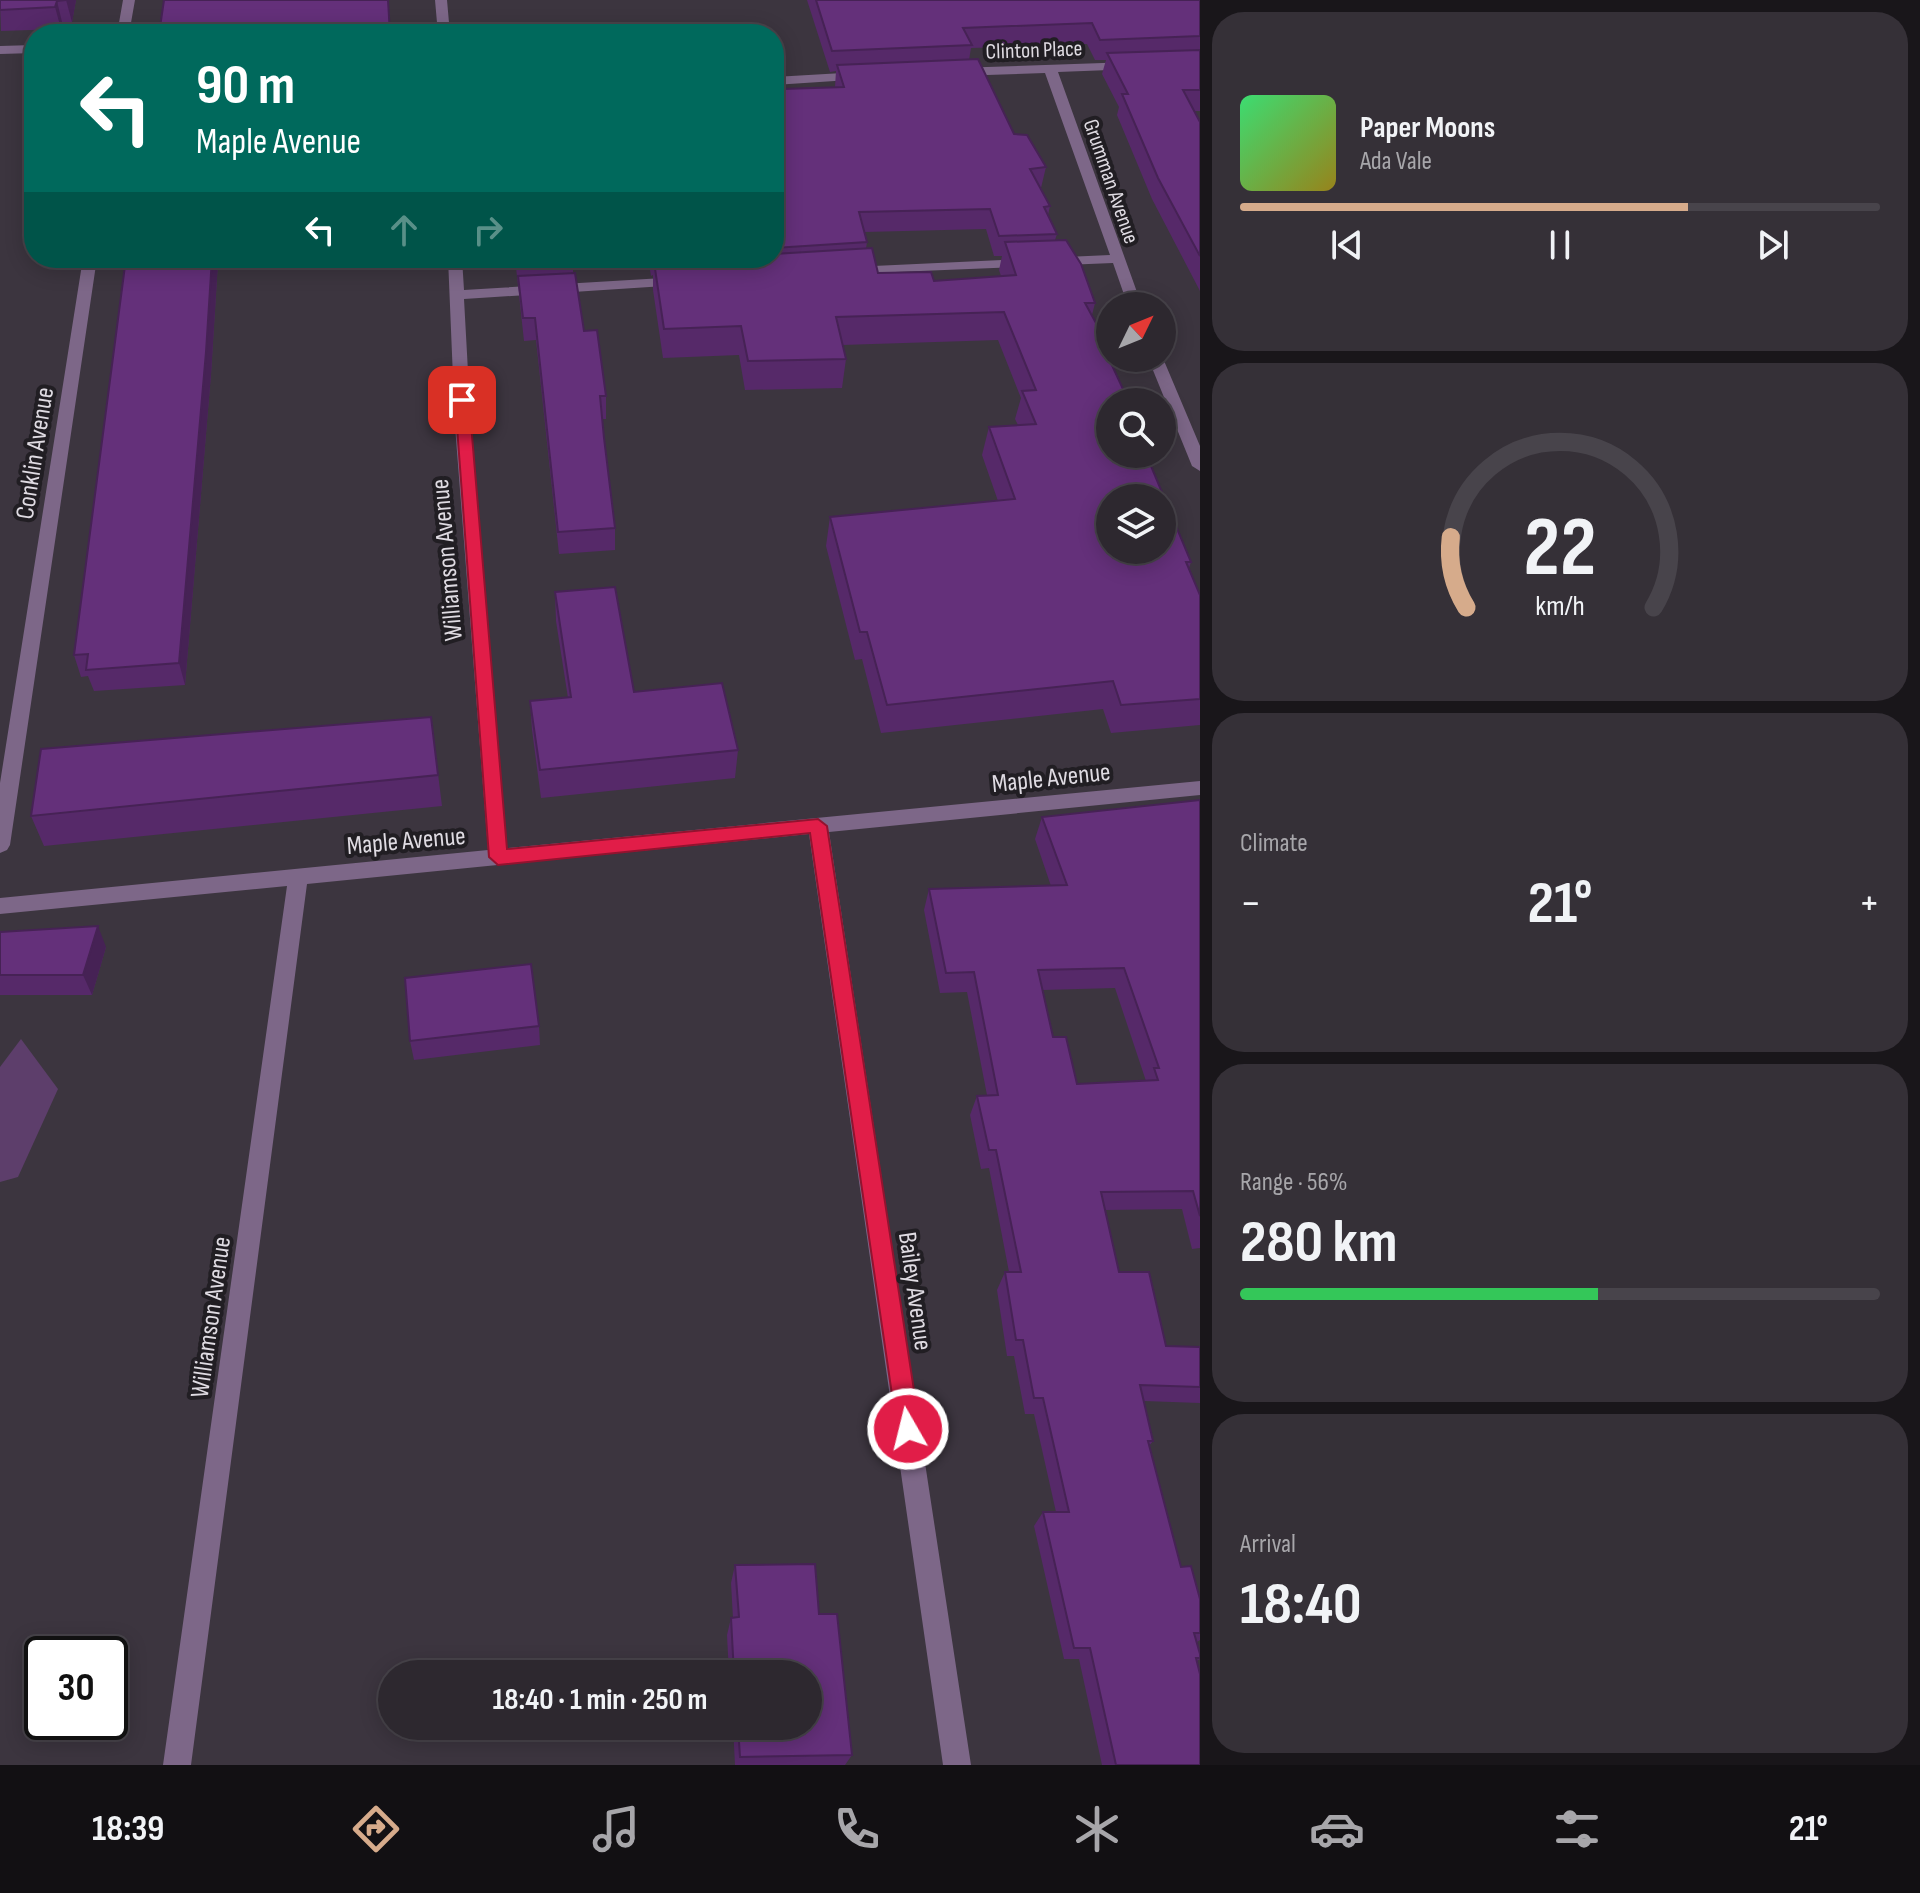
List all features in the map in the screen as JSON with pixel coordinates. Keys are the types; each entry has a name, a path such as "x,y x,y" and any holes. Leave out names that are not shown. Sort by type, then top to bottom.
{"street":[{"path":"125,24 129,0"},
{"path":"441,0 443,24"},
{"path":"0,50 24,49"},
{"name":"Clinton Place","path":"939,73 1140,66"},
{"name":"Grumman Avenue","path":"1050,69 1129,292"},
{"path":"784,81 878,76"},
{"path":"836,272 1116,259"},
{"name":"Conklin Avenue","path":"0,845 88,268"},
{"name":"Williamson Avenue","path":"455,268 463,426 498,857"},
{"path":"456,295 694,280"},
{"path":"1162,372 1200,466"},
{"name":"Maple Avenue","path":"0,906 1200,788"},
{"name":"Bailey Avenue","path":"818,826 957,1765"},
{"name":"Williamson Avenue","path":"177,1765 298,876"}],"shaded area":[{"path":"21,1039 58,1089 18,1177 0,1182 0,1067"}],"building":[{"path":"0,0 66,0 57,1 55,7 0,10"},
{"path":"164,0 388,0 389,24 160,24"},
{"path":"816,0 1200,0 1200,36 1100,40 1092,23 963,28 972,45 832,51"},
{"path":"1200,50 1200,90 1183,90 1200,122 1200,256 1158,178 1122,94 1128,94 1107,53"},
{"path":"978,59 1014,134 1027,135 1046,167 1030,169 1050,206 1044,207 1057,234 999,236 990,209 859,212 867,242 784,247 784,89 844,87 837,65"},
{"path":"1066,240 1081,264 1095,303 1085,303 1096,323 1096,372 1115,372 1122,388 1096,388 1096,468 1152,468 1158,484 1096,484 1096,564 1176,564 1176,526 1200,595 1200,699 1121,705 1113,681 887,705 867,632 860,632 830,517 1015,499 989,427 1036,424 1022,391 1036,390 1004,312 836,317 846,359 748,361 741,326 664,329 655,268 784,268 784,253 872,248 878,273 931,272 934,281 1016,275 1005,242"},
{"path":"125,268 211,268 179,663 86,670 88,654 74,655"},
{"path":"575,273 584,331 597,330 606,396 600,396 615,528 558,532 535,318 523,318 518,276"},
{"path":"615,587 634,692 722,683 738,750 540,770 530,701 571,697 555,592"},
{"path":"431,717 438,775 31,816 41,749"},
{"path":"1200,800 1200,1216 1193,1191 1101,1192 1119,1272 1149,1272 1166,1346 1200,1347 1200,1387 1140,1385 1153,1441 1148,1441 1181,1567 1191,1566 1200,1599 1200,1633 1194,1633 1200,1654 1200,1658 1196,1658 1200,1674 1200,1765 1116,1765 1090,1648 1074,1648 1043,1512 1069,1512 1043,1398 1034,1398 1023,1340 1016,1340 1005,1272 1021,1272 996,1150 989,1150 977,1096 998,1095 974,972 946,973 929,889 1067,885 1042,817","holes":["1124,968 1159,1068 1154,1068 1158,1080 1077,1084 1066,1037 1053,1037 1038,970"]},
{"path":"98,926 83,975 0,975 0,932"},
{"path":"531,964 539,1026 410,1041 405,978"},
{"path":"815,1564 819,1614 837,1614 852,1755 740,1757 739,1740 822,1740 822,1660 733,1660 731,1618 739,1617 735,1565"}],"route":[{"path":"462,400 498,857 818,826 908,1429"}]}
